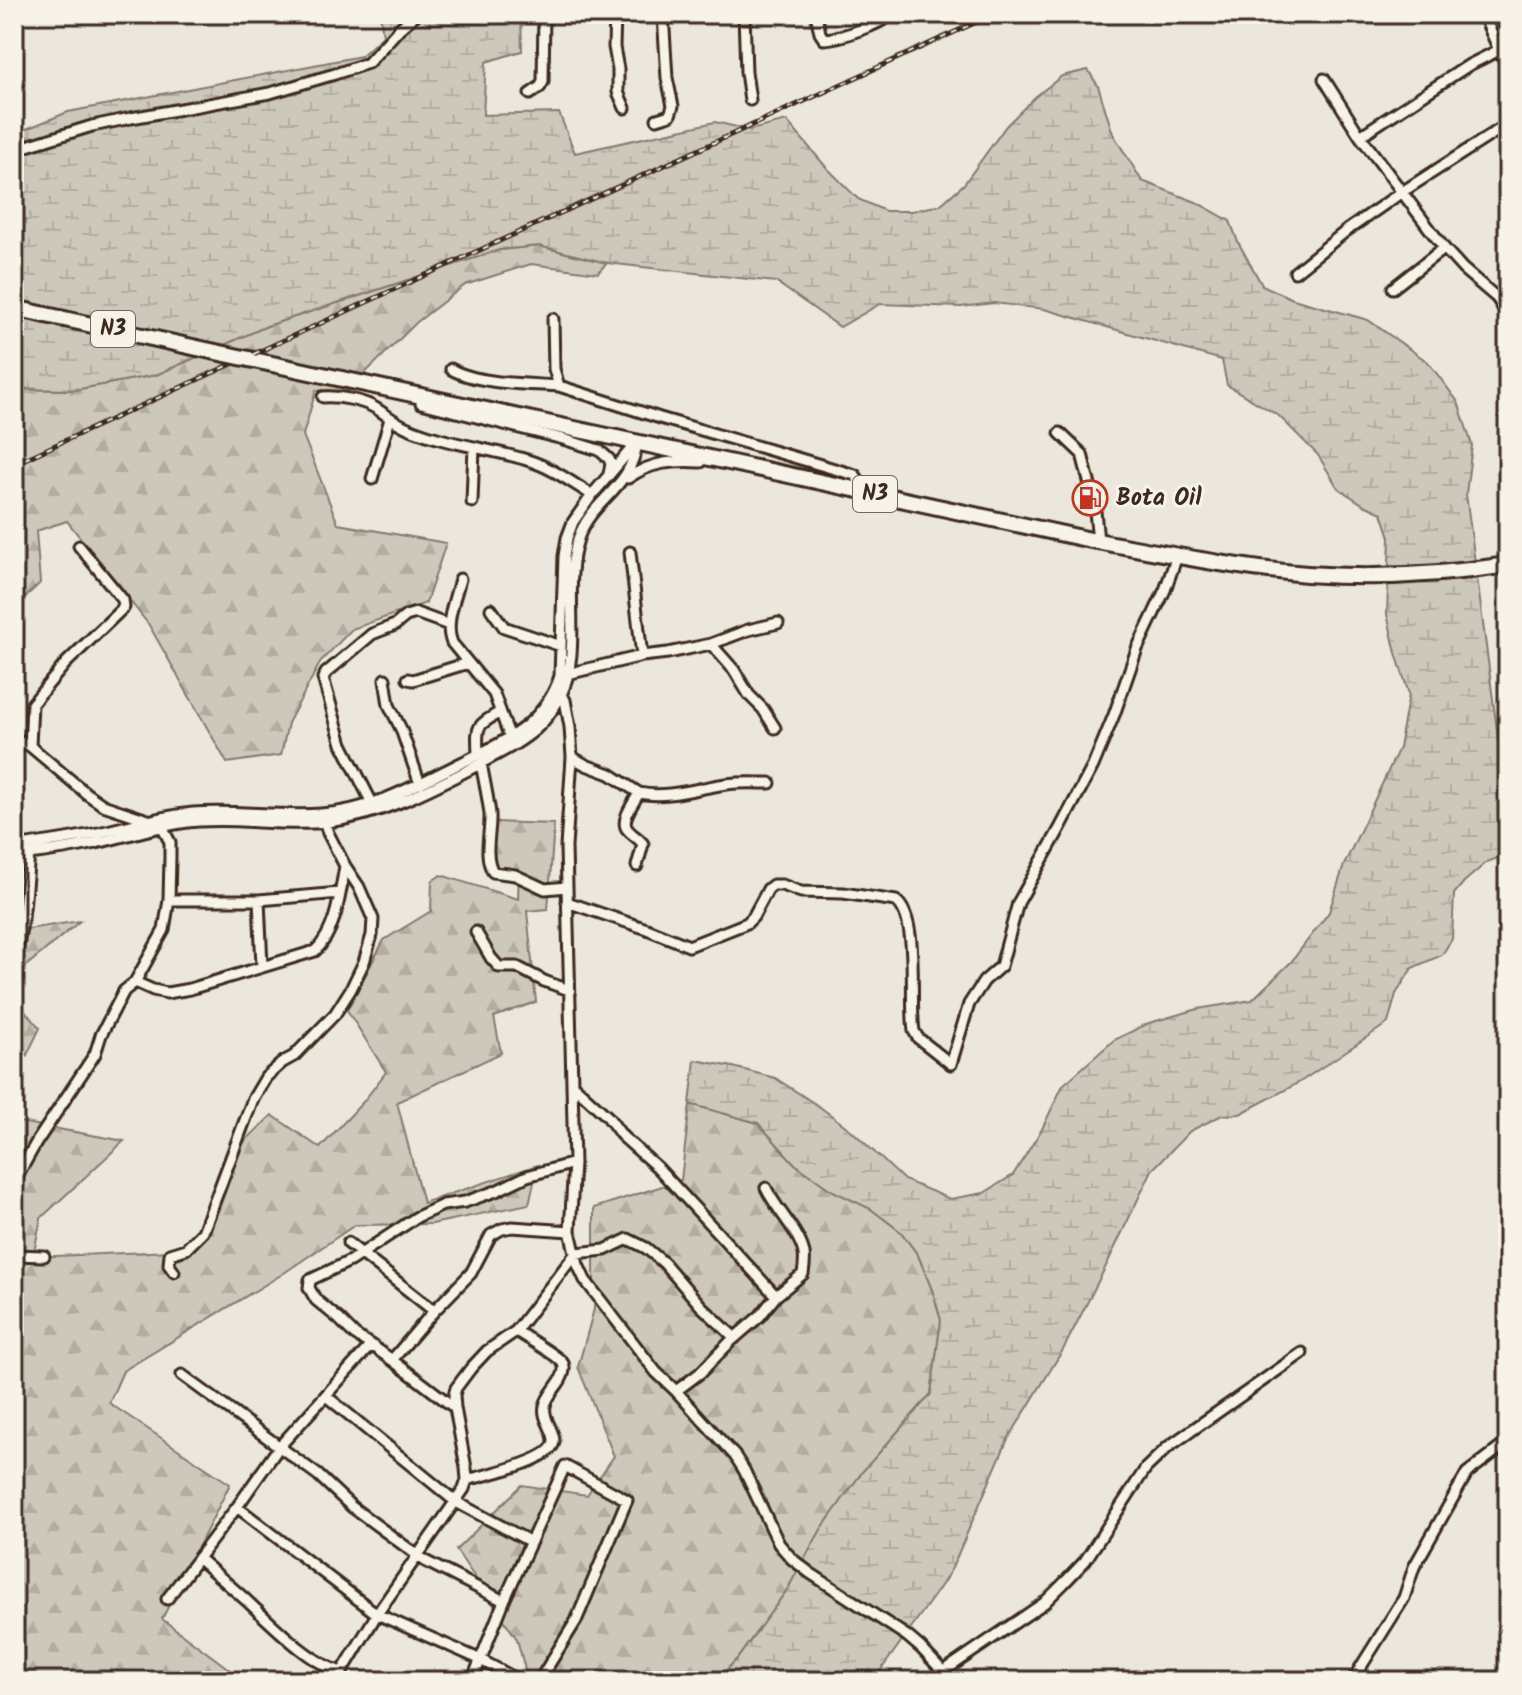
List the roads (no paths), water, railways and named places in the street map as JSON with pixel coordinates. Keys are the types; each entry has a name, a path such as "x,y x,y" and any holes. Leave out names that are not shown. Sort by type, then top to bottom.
{"highway":[{"name":"N3","path":"14,308 868,493 1177,556 1266,570 1356,575 1431,574 1508,565"}],"street":[{"path":"14,150 92,126 270,93 368,63 416,14"},
{"path":"530,94 543,82 544,14"},
{"path":"615,14 618,92 625,108"},
{"path":"657,119 670,115 673,106 667,78 663,14"},
{"path":"744,14 750,100"},
{"path":"816,14 824,39 867,28 892,14"},
{"path":"1483,14 1508,66"},
{"path":"1360,136 1469,65 1499,50"},
{"path":"1324,79 1360,136 1444,248 1497,298 1508,316"},
{"path":"1295,272 1402,192 1508,124"},
{"path":"1393,288 1444,248"},
{"path":"553,319 554,369 559,386"},
{"path":"451,369 460,375 503,382 559,386 855,475 868,493"},
{"path":"333,377 366,389 588,446 609,459 609,476"},
{"path":"323,397 364,403 390,419 439,439 540,465 557,472 592,495"},
{"path":"372,479 390,419"},
{"path":"1060,433 1082,454 1094,501 1098,541"},
{"path":"564,675 561,646 567,538 573,522 592,495 637,442"},
{"path":"14,847 192,814 235,812 323,818 372,803 521,741 538,727 557,703 564,675 574,556 579,536 596,510 629,472 637,442"},
{"path":"472,502 474,447"},
{"path":"619,485 646,467 665,462 700,462 760,469"},
{"path":"30,746 32,704 66,663 124,607 123,600 79,546"},
{"path":"630,552 642,656"},
{"path":"567,902 689,946 747,923 773,885 801,892 843,893 896,901 907,916 913,973 914,1031 918,1038 951,1064 969,1004 984,981 1001,966 1018,903 1093,766 1140,641 1165,590 1177,556"},
{"path":"460,579 449,635 452,643 494,694 510,738"},
{"path":"491,609 504,627 561,646"},
{"path":"372,803 342,744 323,678 372,634 395,625 406,616 416,613 449,625"},
{"path":"564,675 642,656 711,644 778,623"},
{"path":"711,644 734,670 775,728"},
{"path":"408,679 468,663"},
{"path":"385,679 389,705 401,729 420,784"},
{"path":"14,856 87,845 180,823 323,818 379,810 416,796 480,758 529,723 558,692"},
{"path":"558,692 569,712 572,757 566,847 574,1163 570,1231 578,1265 585,1280 656,1372 735,1456 779,1544 792,1559 907,1636 952,1681"},
{"path":"500,712 482,723 477,730 490,815 490,867 493,872 515,875 545,889 567,887"},
{"path":"14,738 30,746 103,805 162,827 170,842 169,900 164,930 135,982 124,991 101,1035 95,1054 36,1143 14,1188"},
{"path":"572,757 610,774 639,793 669,795 725,784 770,783"},
{"path":"637,866 643,844 625,825 639,793"},
{"path":"174,1272 169,1265 170,1254 186,1249 203,1232 253,1099 266,1077 294,1056 335,1014 364,962 373,919 323,818"},
{"path":"14,971 29,854"},
{"path":"135,982 167,993 190,989 315,951 324,943 328,933 345,866"},
{"path":"169,900 259,900 340,893"},
{"path":"259,900 262,966"},
{"path":"476,932 499,967 517,967 569,990"},
{"path":"573,1085 658,1168 776,1296"},
{"path":"455,1408 355,1335 316,1300 309,1288 310,1280 362,1254 417,1217 443,1205 465,1202 527,1176 574,1163"},
{"path":"676,1391 700,1373 760,1316 776,1296 803,1274 804,1253 791,1226 766,1188"},
{"path":"392,1360 471,1273 491,1235 512,1227 570,1231"},
{"path":"198,1558 273,1625 332,1669 342,1672 377,1614 464,1489 467,1480 455,1408 456,1388 487,1351 516,1331 576,1253 605,1250 628,1239 646,1248 735,1338"},
{"path":"348,1243 434,1311"},
{"path":"14,1255 44,1256"},
{"path":"467,1480 540,1457 554,1444 545,1407 562,1378 564,1368 561,1359 516,1331"},
{"path":"167,1599 279,1447 371,1345"},
{"path":"944,1671 1044,1603 1085,1561 1146,1468 1168,1447 1302,1353"},
{"path":"182,1375 418,1555 450,1575 504,1601"},
{"path":"326,1396 456,1502 531,1542"},
{"path":"1352,1681 1404,1598 1414,1567 1467,1473 1508,1442"},
{"path":"472,1681 565,1466 627,1500 576,1621 539,1681"},
{"path":"237,1507 377,1614 479,1659 520,1681"}],"railway":[{"path":"14,464 994,14"}],"place":[{"name":"Bota Oil","path":"1090,498"}]}
